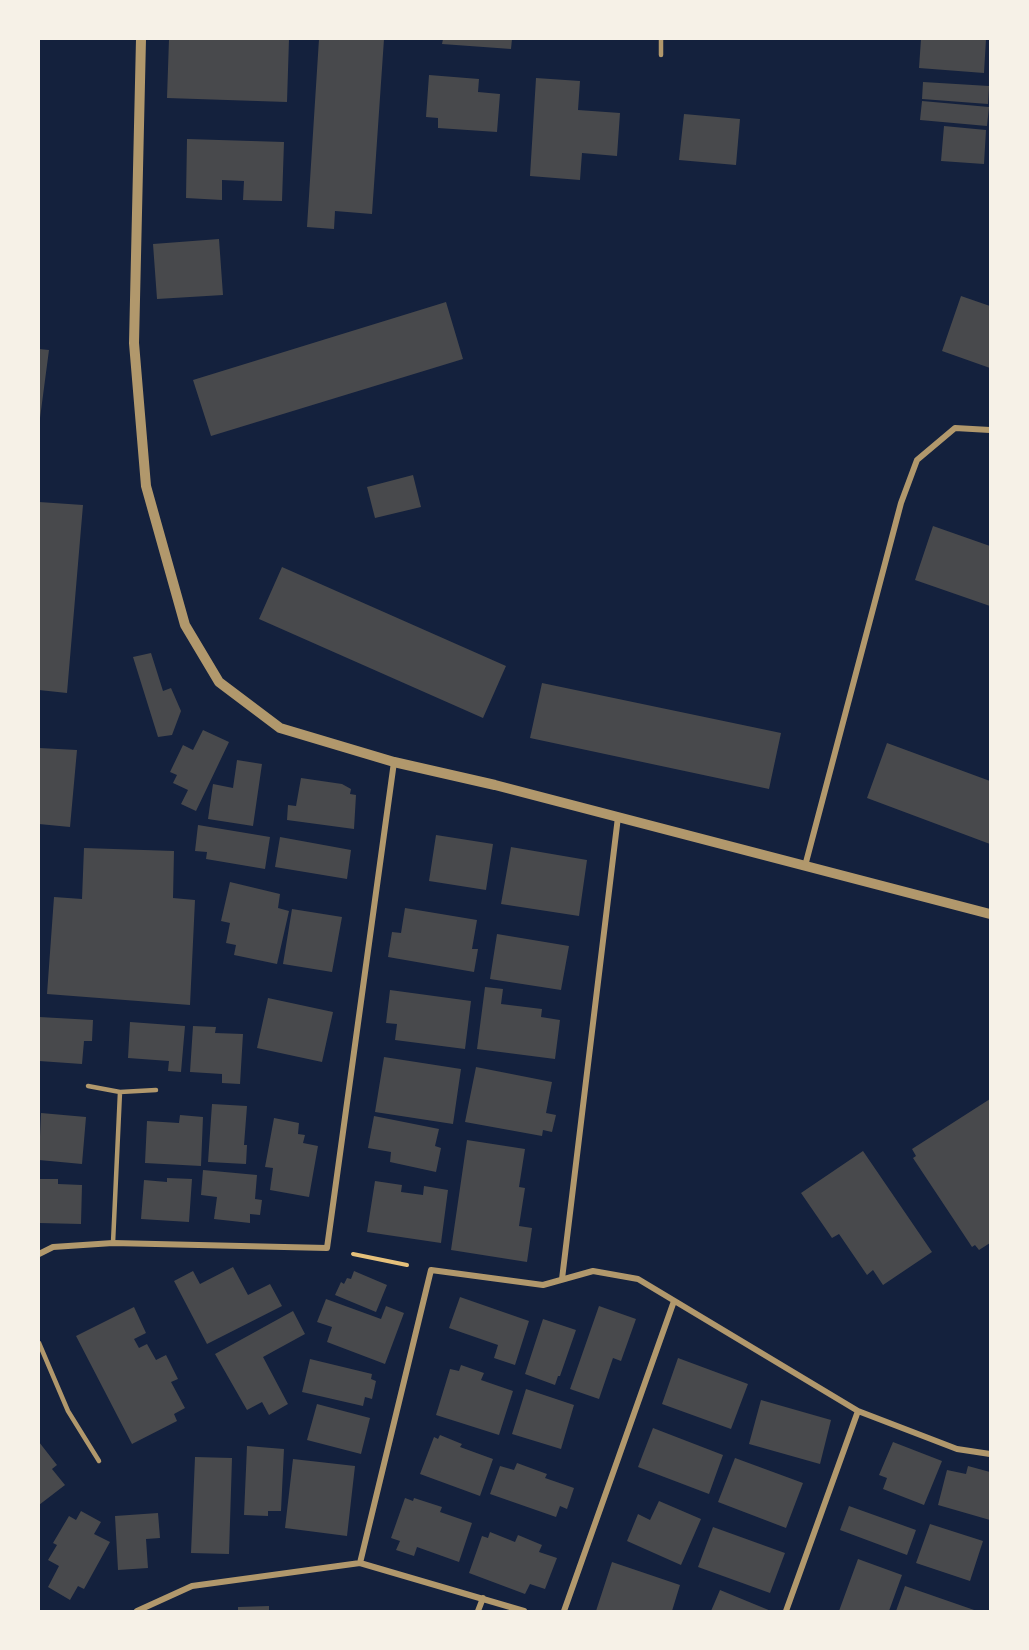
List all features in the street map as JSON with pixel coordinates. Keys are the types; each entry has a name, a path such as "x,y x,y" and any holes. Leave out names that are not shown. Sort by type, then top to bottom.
{"street":[{"path":"141,39 134,343 146,486 185,625 219,682 280,728 394,762 495,785 990,914"},
{"path":"805,866 901,503 917,460 955,428 990,430"},
{"path":"39,1254 52,1247 113,1243 327,1248 394,762"},
{"path":"562,1279 618,817"},
{"path":"360,1563 431,1270 543,1284 593,1271 638,1279 858,1411 957,1449 990,1454"},
{"path":"564,1611 674,1301"},
{"path":"786,1611 858,1411"},
{"path":"137,1611 192,1586 360,1563 524,1611"},
{"path":"478,1611 483,1598"}],"lane":[{"path":"661,39 661,55"},
{"path":"88,1086 120,1092 156,1090"},
{"path":"113,1243 120,1092"},
{"path":"39,1343 68,1411 99,1461"}],"path":[{"path":"327,1248 431,1270"}],"building":[{"path":"169,39 289,39 287,102 167,98"},
{"path":"319,39 384,39 372,214 335,211 334,229 307,227"},
{"path":"443,39 512,39 511,49 442,44"},
{"path":"921,39 986,39 984,73 919,68"},
{"path":"429,75 479,79 478,92 500,94 497,132 438,128 438,118 426,117"},
{"path":"536,78 580,81 578,110 620,113 617,156 582,153 580,180 530,176"},
{"path":"923,82 989,86 988,104 922,99"},
{"path":"922,101 989,107 987,126 920,120"},
{"path":"684,114 740,119 736,165 679,160"},
{"path":"944,126 986,130 984,164 941,161"},
{"path":"187,139 284,142 282,201 243,200 244,181 222,180 222,200 186,198"},
{"path":"219,239 223,295 157,299 153,244"},
{"path":"961,296 990,306 990,368 942,351"},
{"path":"446,302 463,359 211,436 193,380"},
{"path":"39,349 49,350 40,418 39,418"},
{"path":"413,475 421,507 375,518 367,487"},
{"path":"39,502 83,505 67,693 39,690"},
{"path":"933,526 990,546 990,606 915,580"},
{"path":"282,567 506,666 483,718 259,619"},
{"path":"151,653 163,691 171,688 181,711 172,735 158,737 133,657"},
{"path":"542,683 781,733 769,789 530,738"},
{"path":"203,730 229,742 196,811 181,804 188,790 173,783 177,775 170,772 183,745 193,750"},
{"path":"887,743 990,781 990,844 867,798"},
{"path":"39,748 77,750 70,827 39,824"},
{"path":"237,760 262,764 253,826 208,819 213,784 233,788"},
{"path":"301,778 342,784 351,789 350,794 356,795 354,829 287,820 288,805 296,806"},
{"path":"198,825 270,837 265,869 206,859 207,852 195,851"},
{"path":"436,835 493,844 486,890 429,881"},
{"path":"280,837 351,850 347,879 275,867"},
{"path":"511,847 587,860 579,916 501,904"},
{"path":"84,848 174,851 173,898 195,900 190,1005 47,994 54,897 82,899"},
{"path":"230,882 280,894 278,908 289,911 277,964 234,955 236,945 226,943 230,923 221,921"},
{"path":"405,908 477,920 472,949 478,949 474,972 388,957 392,932 401,933"},
{"path":"292,909 342,917 332,972 283,964"},
{"path":"497,934 569,946 561,990 490,979"},
{"path":"485,987 503,989 501,1004 542,1009 541,1017 560,1020 555,1059 477,1049"},
{"path":"390,990 471,1001 465,1049 395,1040 397,1024 386,1023"},
{"path":"268,998 333,1012 322,1062 257,1048"},
{"path":"39,1017 93,1020 92,1041 84,1041 82,1064 39,1061"},
{"path":"130,1022 185,1026 181,1072 168,1071 169,1061 128,1058"},
{"path":"193,1026 216,1027 215,1033 243,1034 240,1084 222,1083 222,1074 190,1072"},
{"path":"384,1057 461,1069 453,1124 375,1112"},
{"path":"476,1067 552,1082 546,1113 556,1115 552,1132 543,1130 542,1136 465,1122"},
{"path":"990,1099 990,1243 979,1250 975,1245 972,1247 913,1158 916,1156 912,1149"},
{"path":"212,1104 247,1106 244,1145 247,1145 246,1164 208,1162"},
{"path":"41,1113 86,1117 82,1164 39,1160"},
{"path":"180,1115 203,1117 201,1166 145,1163 147,1121 179,1123"},
{"path":"374,1116 439,1129 435,1146 441,1148 436,1172 390,1162 391,1152 368,1148"},
{"path":"274,1118 299,1123 298,1134 305,1135 303,1143 318,1146 309,1197 270,1190 273,1168 265,1167"},
{"path":"467,1140 525,1149 519,1187 525,1188 519,1226 532,1228 527,1262 451,1250"},
{"path":"863,1151 932,1252 883,1285 873,1270 867,1275 839,1234 832,1238 801,1193"},
{"path":"203,1170 257,1175 255,1199 262,1200 260,1215 250,1214 250,1223 214,1219 217,1197 201,1195"},
{"path":"167,1178 192,1179 189,1222 141,1219 144,1180 167,1182"},
{"path":"39,1179 58,1179 58,1184 82,1185 81,1224 39,1223"},
{"path":"375,1181 402,1185 401,1192 423,1195 424,1186 448,1190 441,1243 367,1232"},
{"path":"233,1267 248,1295 270,1284 282,1306 207,1344 174,1281 193,1271 200,1284"},
{"path":"354,1271 387,1285 376,1312 335,1295 341,1282 344,1284 347,1278 351,1279"},
{"path":"460,1297 529,1321 515,1365 494,1358 498,1345 449,1328"},
{"path":"326,1299 381,1319 386,1306 404,1313 385,1364 327,1342 332,1327 317,1322"},
{"path":"599,1306 636,1319 621,1361 613,1358 599,1399 570,1389"},
{"path":"134,1307 146,1333 134,1339 139,1348 147,1344 156,1360 166,1355 178,1379 171,1382 185,1408 174,1414 177,1421 132,1444 76,1336"},
{"path":"293,1311 305,1334 263,1357 288,1404 269,1415 262,1402 247,1410 215,1354"},
{"path":"543,1319 576,1330 555,1385 525,1374"},
{"path":"678,1358 748,1384 731,1429 662,1404"},
{"path":"310,1359 372,1374 371,1379 376,1381 372,1399 365,1397 363,1406 302,1392"},
{"path":"461,1365 484,1373 481,1380 513,1391 499,1435 436,1415 450,1369 459,1371"},
{"path":"526,1389 574,1405 561,1449 512,1434"},
{"path":"761,1400 831,1420 820,1464 749,1444"},
{"path":"317,1404 370,1418 361,1454 307,1440"},
{"path":"653,1428 723,1455 709,1494 638,1467"},
{"path":"440,1435 462,1444 460,1447 493,1459 480,1496 420,1474 434,1437 438,1439"},
{"path":"39,1442 57,1465 52,1469 65,1485 39,1505"},
{"path":"893,1442 942,1461 924,1505 883,1489 887,1478 879,1475"},
{"path":"247,1446 284,1449 281,1511 268,1511 268,1516 244,1515"},
{"path":"195,1457 232,1458 229,1554 191,1553"},
{"path":"735,1458 803,1483 786,1528 718,1502"},
{"path":"293,1459 355,1466 347,1536 285,1528"},
{"path":"517,1463 547,1474 545,1478 574,1488 567,1509 560,1506 556,1517 490,1494 500,1466 514,1470"},
{"path":"968,1466 990,1472 990,1520 938,1505 947,1470 966,1474"},
{"path":"405,1498 413,1501 414,1498 442,1507 440,1512 472,1523 459,1562 417,1547 414,1556 396,1550 400,1541 391,1538"},
{"path":"659,1501 701,1519 681,1565 627,1541 638,1514 650,1520"},
{"path":"849,1506 916,1530 907,1555 840,1530"},
{"path":"81,1511 101,1522 94,1534 110,1542 84,1589 78,1586 70,1600 48,1587 59,1566 48,1560 57,1545 53,1543 69,1516 76,1520"},
{"path":"158,1513 160,1538 146,1539 148,1568 118,1570 115,1516"},
{"path":"930,1524 983,1541 970,1581 916,1563"},
{"path":"713,1527 785,1553 770,1593 698,1567"},
{"path":"490,1532 515,1542 518,1535 542,1545 539,1552 557,1558 545,1589 530,1584 525,1594 469,1573 482,1536 488,1538"},
{"path":"858,1559 902,1575 889,1611 839,1611"},
{"path":"612,1562 680,1585 672,1611 596,1611"},
{"path":"905,1586 977,1611 896,1611"},
{"path":"720,1590 771,1611 711,1611"},
{"path":"269,1606 269,1611 238,1611 238,1607"}]}
